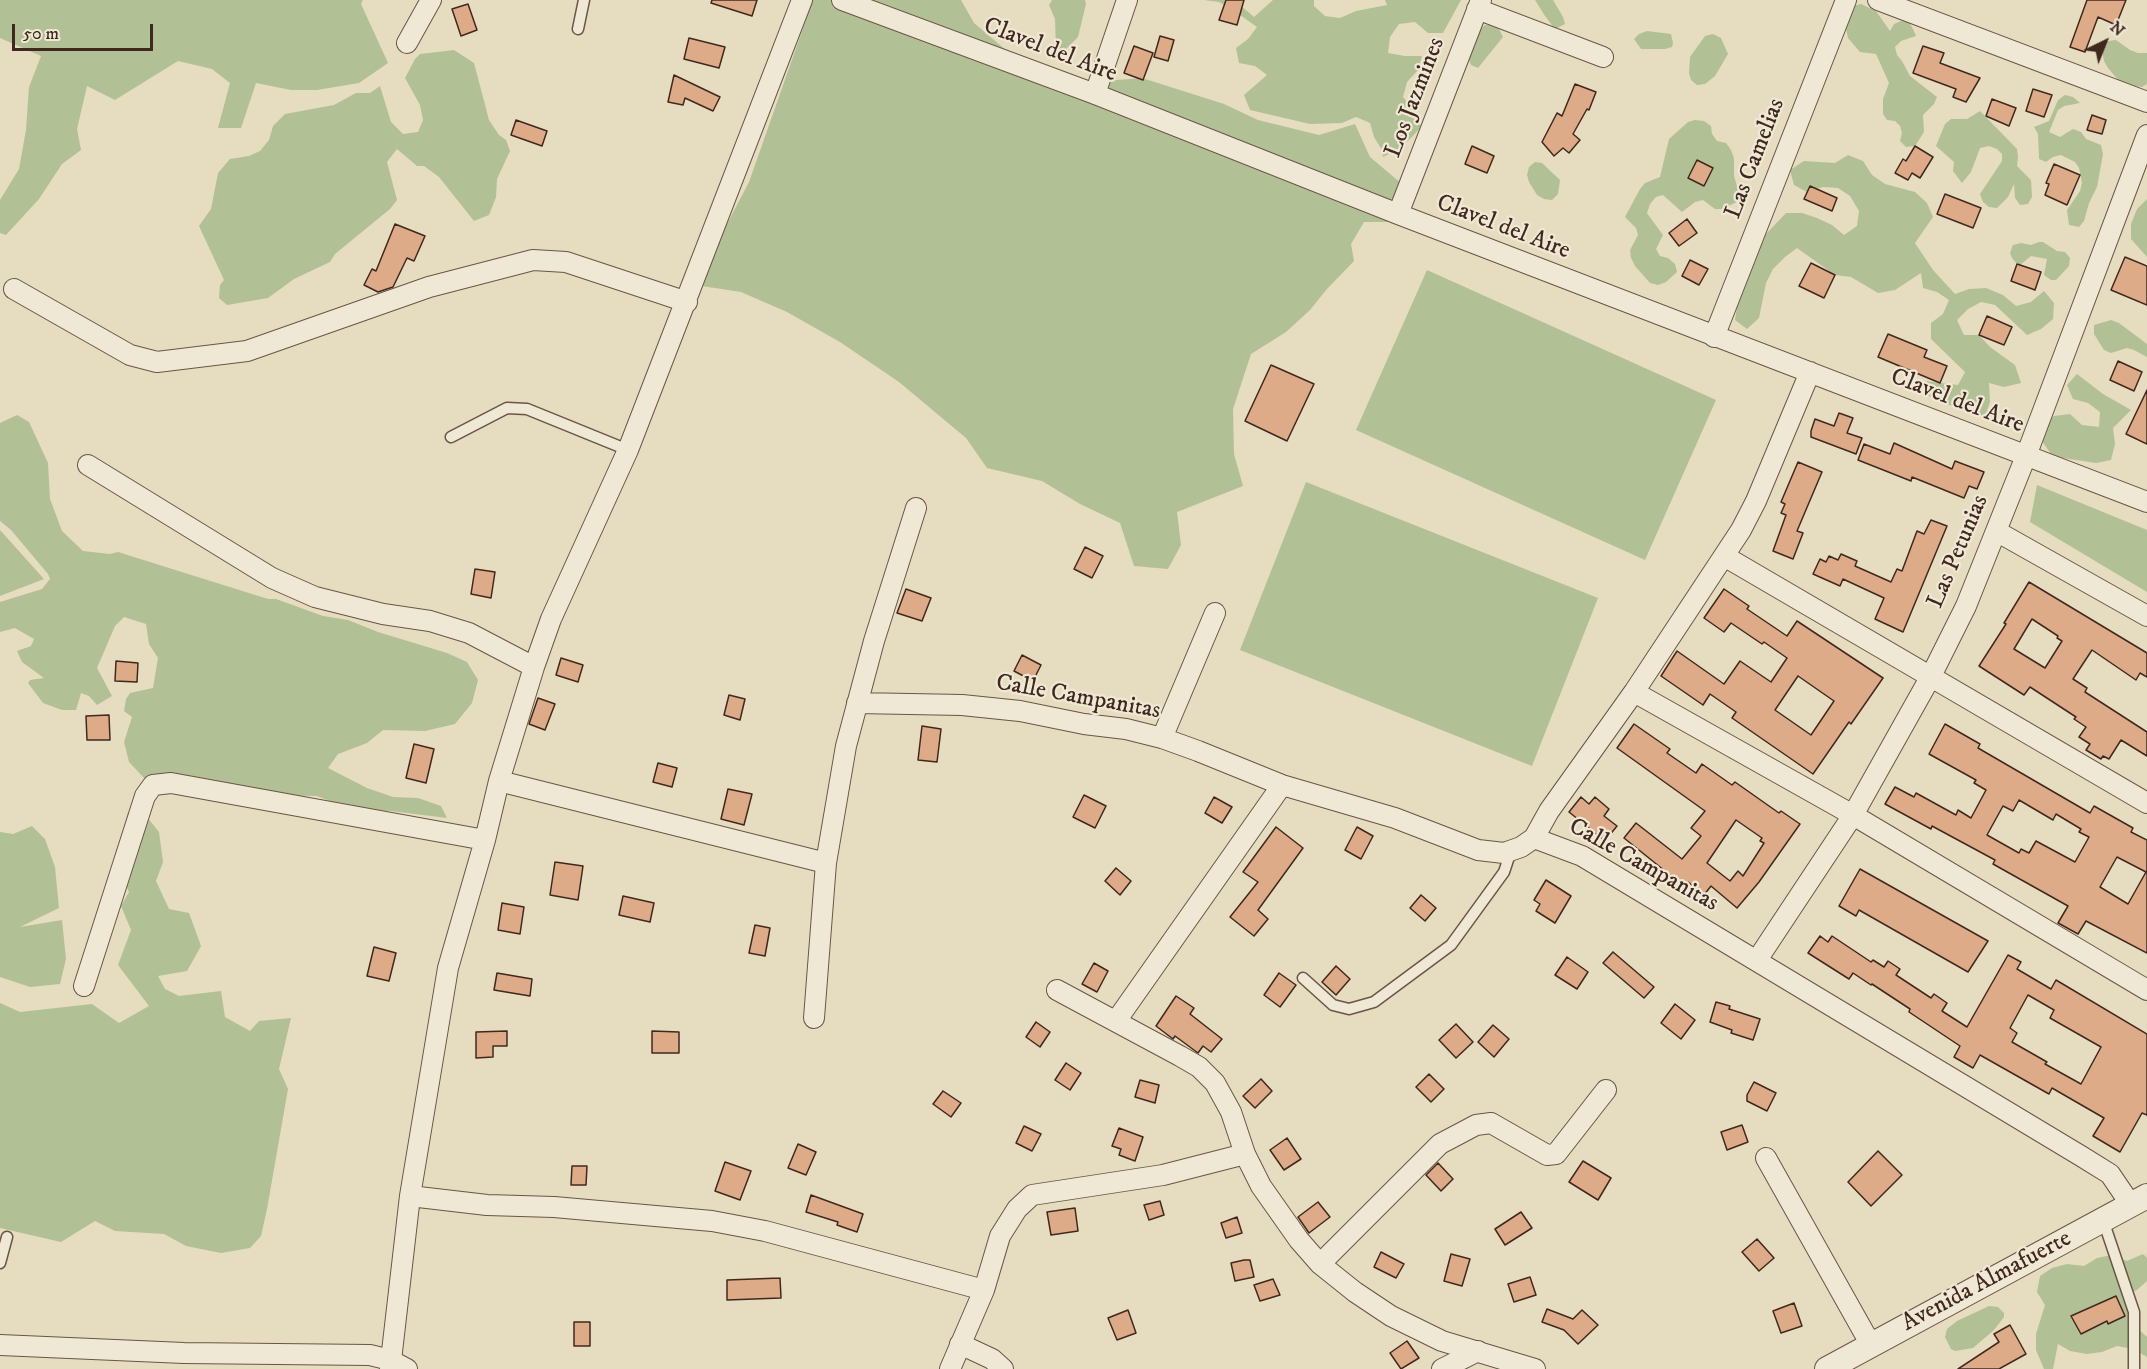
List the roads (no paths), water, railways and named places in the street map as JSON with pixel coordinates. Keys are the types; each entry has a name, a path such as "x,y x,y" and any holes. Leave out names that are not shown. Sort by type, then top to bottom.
{"street":[{"path":"407,43 431,0"},
{"path":"0,1345 184,1361 370,1356 396,1366 410,1196 448,968 485,840 499,781 551,619 628,450 802,0"},
{"name":"Clavel del Aire","path":"842,0 1095,94 1714,337 2147,502"},
{"path":"1095,94 1128,0"},
{"name":"Las Camelias","path":"1714,337 1846,0"},
{"path":"1878,0 2147,102"},
{"path":"1479,4 1603,57"},
{"name":"Los Jazmines","path":"1398,214 1479,4"},
{"name":"Las Petunias","path":"1757,960 1853,815 1931,676 1966,606 2026,456 2147,135"},
{"path":"14,289 130,356 158,362 247,351 429,287 533,260 566,262 687,302"},
{"path":"1534,838 1548,811 1634,692 1741,530 1756,501 1810,372"},
{"path":"88,465 272,578 315,597 383,614 430,621 469,633 534,667"},
{"path":"814,1018 826,863 846,746 874,641 916,508"},
{"path":"1996,531 2147,616"},
{"path":"1724,556 2147,803"},
{"path":"1162,738 1215,613"},
{"path":"1634,692 1853,815 2147,990"},
{"name":"Calle Campanitas","path":"857,703 962,705 1126,729 1162,738 1282,785 1395,818 1478,850 1504,853 1521,848 1534,838 1582,856 2110,1174 2139,1200"},
{"path":"499,781 826,863"},
{"path":"84,986 145,796 153,784 171,783 485,840"},
{"path":"1116,1021 1282,785"},
{"path":"1057,990 1190,1061 1215,1083 1231,1112 1245,1154 1261,1186 1299,1240 1320,1264 1355,1292 1391,1316 1442,1341 1535,1369"},
{"path":"1320,1264 1440,1144 1476,1125 1491,1123 1547,1155 1556,1154 1606,1090"},
{"path":"950,1369 984,1290 1000,1236 1017,1209 1032,1195 1163,1174 1245,1154"},
{"path":"1766,1158 1871,1344"},
{"path":"410,1196 487,1205 554,1207 712,1221 765,1231 984,1290"},
{"name":"Avenida Almafuerte","path":"1827,1369 2139,1200"},
{"path":"960,1344 992,1359 1003,1369"},
{"path":"1442,1369 1478,1351"}],"lane":[{"path":"578,29 584,0"},
{"path":"451,437 507,408 527,409 628,450"},
{"path":"1303,978 1332,1005 1349,1009 1374,1002 1451,945 1504,872 1511,851"},
{"path":"2103,1220 2134,1312 2134,1369"},
{"path":"0,1263 7,1237"}]}
